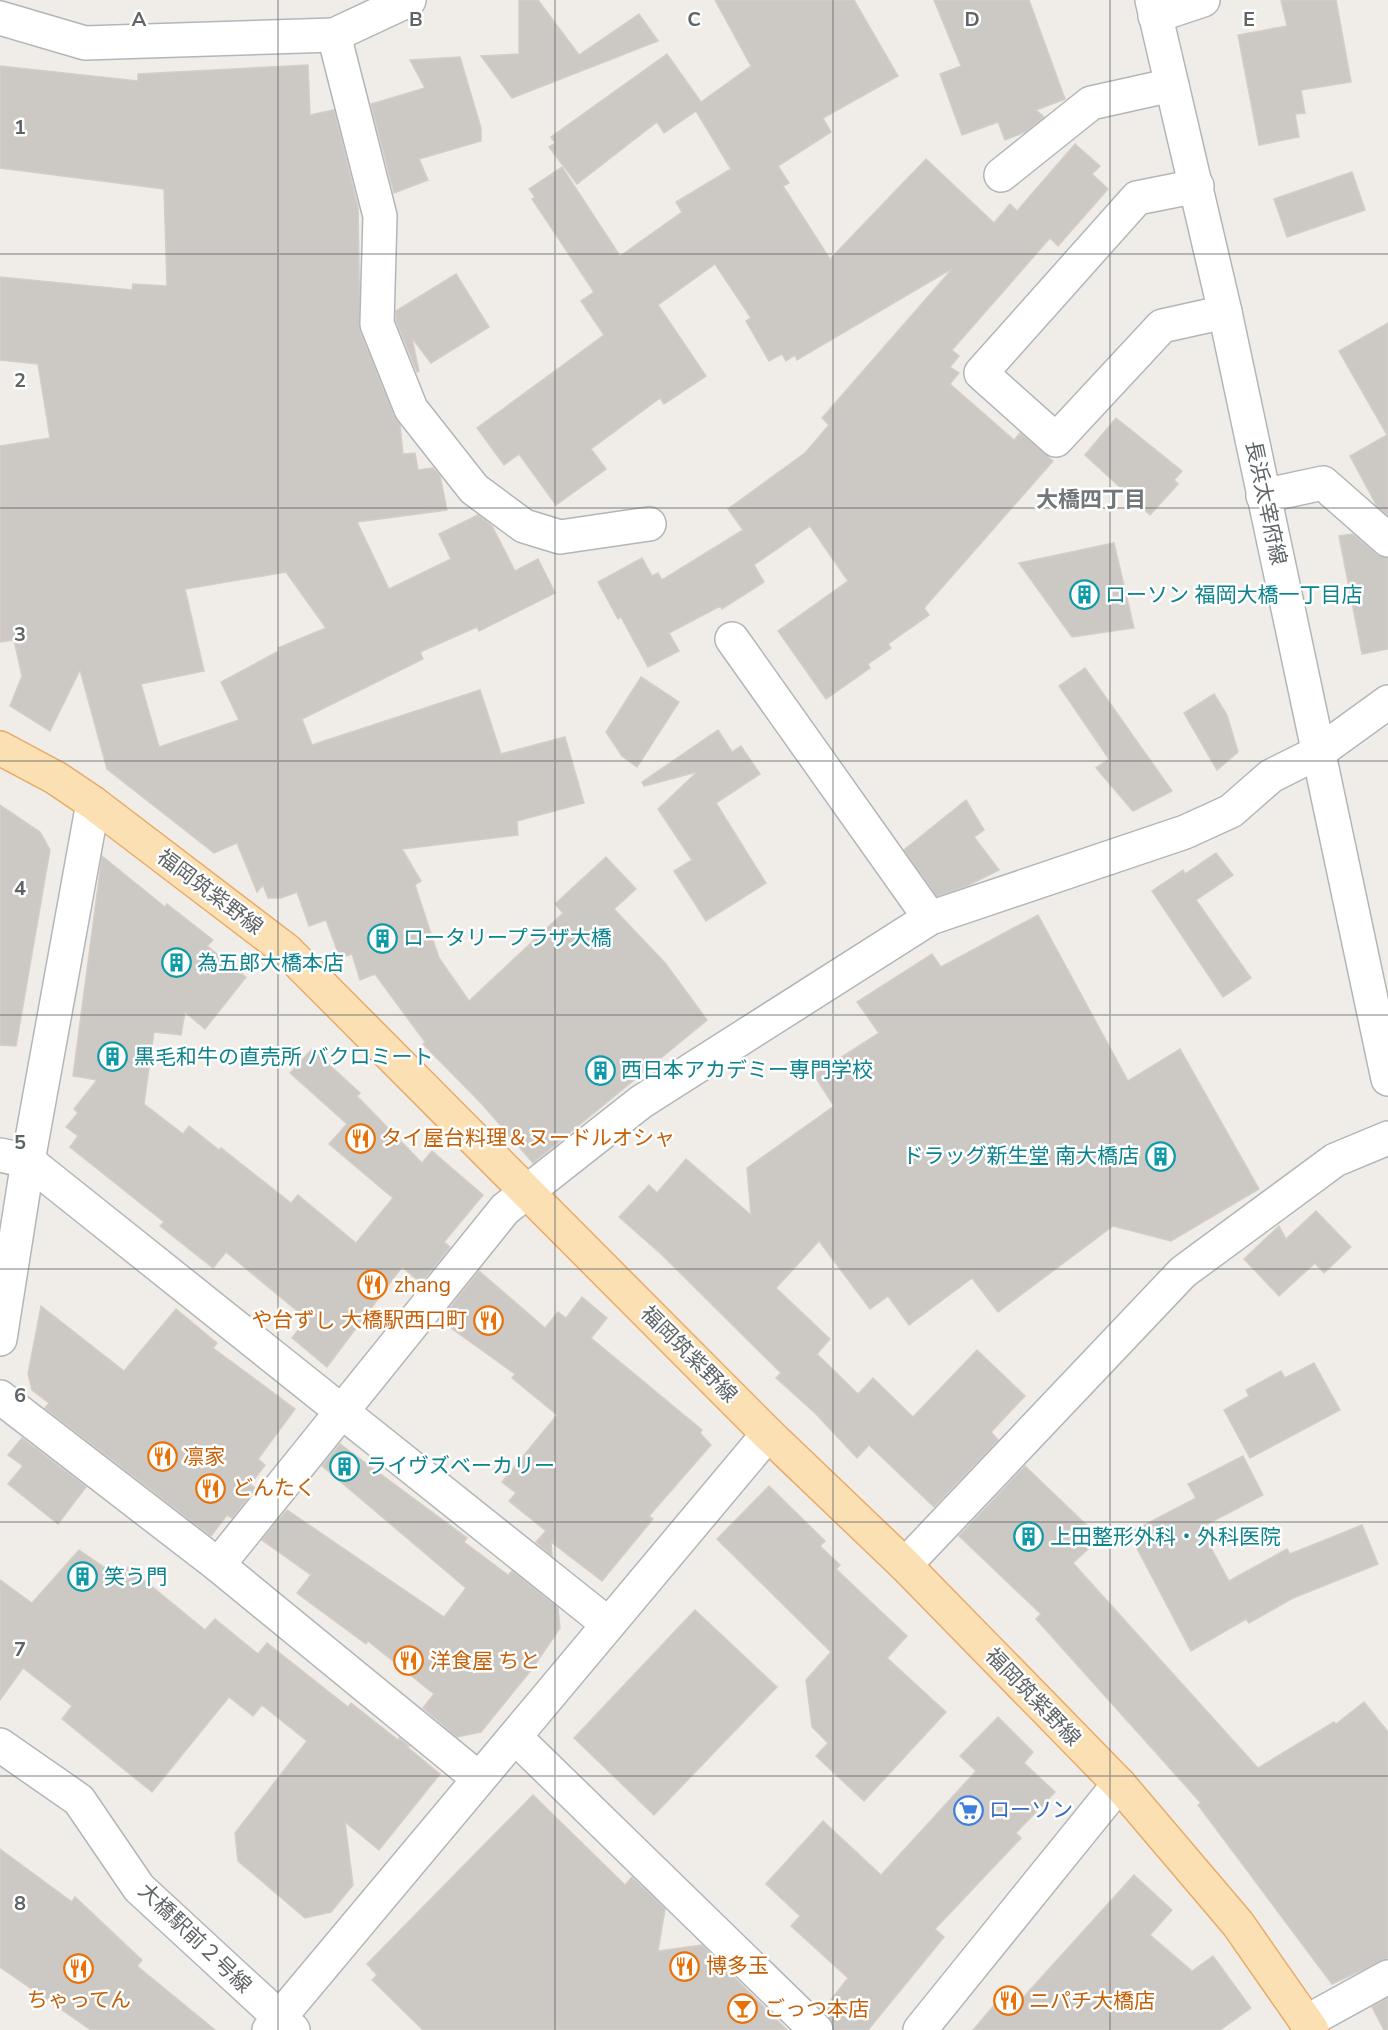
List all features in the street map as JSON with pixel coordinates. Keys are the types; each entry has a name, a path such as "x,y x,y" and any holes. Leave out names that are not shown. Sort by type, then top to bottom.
{"main road":[{"name":"福岡筑紫野線","path":"0,748 56,778 93,803 286,950 768,1434 905,1565 1119,1784 1238,1924 1309,2026"}],"street":[{"path":"0,18 85,44 334,35 409,0"},
{"path":"1154,8 1203,0"},
{"name":"長浜太宰府線","path":"1154,8 1225,312 1318,752 1381,1013 1388,1079"},
{"path":"334,35 380,216 377,324 411,409 474,489 524,526 560,537 649,524"},
{"path":"1001,175 1091,103 1172,85"},
{"path":"1197,186 1137,198 981,373 1056,440 1162,326 1225,312"},
{"path":"1263,496 1323,483 1388,540"},
{"path":"732,639 930,918"},
{"path":"218,1564 505,1209 528,1194 641,1102 930,918 1185,832 1230,811 1271,776 1318,752 1388,702"},
{"path":"0,1339 14,1158 93,803"},
{"path":"905,1565 1183,1272 1335,1160 1388,1138"},
{"path":"14,1158 342,1410 608,1624"},
{"path":"0,1397 218,1564 478,1778"},
{"path":"280,2026 478,1778 515,1737 768,1434"},
{"path":"515,1737 816,2030"},
{"name":"大橋駅前２号線","path":"0,1745 79,1800 139,1887 280,2026"},
{"path":"920,2030 1119,1784"},
{"path":"1309,2026 1388,1977"}],"building":[{"path":"519,0 538,0 579,55 639,14 658,41 512,98 481,56 519,54"},
{"path":"715,0 854,0 898,76 823,118 831,132 778,166 789,183 783,186 830,259 926,159 994,223 1010,204 1017,211 1075,144 1100,166 1092,174 1108,189 1058,246 1050,238 952,350 959,356 950,367 959,373 950,384 1014,440 1020,433 1053,461 924,608 929,615 888,644 891,648 868,664 870,668 826,699 778,631 848,581 810,526 754,565 764,582 722,609 720,606 669,633 679,651 648,667 621,617 618,619 598,582 642,558 652,576 658,573 662,580 743,530 728,509 805,453 829,425 822,418 953,268 797,360 795,355 786,361 782,354 769,361 746,321 751,318 715,264 658,305 706,376 664,404 660,398 591,449 606,469 556,505 519,454 504,465 477,428 604,335 581,301 594,292 532,199 535,197 529,189 562,167 620,256 682,212 676,202 731,169 696,111 664,133 657,122 577,184 549,147 555,143 551,137 667,54 701,102 751,66"},
{"path":"934,0 1029,0 1065,99 1036,110 1044,117 1025,132 1005,140 998,122 962,135 940,74 961,66"},
{"path":"1281,0 1336,0 1351,82 1301,90 1305,113 1295,114 1299,137 1259,145 1238,35 1287,26"},
{"path":"460,57 481,128 481,141 419,159 428,180 394,193 371,104 425,88 410,60"},
{"path":"308,65 310,115 334,110 358,207 360,331 394,416 400,425 403,454 415,453 418,470 433,468 440,476 447,510 357,522 389,589 451,559 439,534 478,515 492,526 515,571 538,559 555,593 479,631 477,627 420,652 423,659 302,719 312,745 480,690 501,754 565,737 584,803 517,821 518,835 402,849 421,881 415,885 439,958 469,1001 563,913 555,904 606,857 636,889 614,909 666,964 707,1020 533,1163 481,1103 423,1044 425,1042 375,974 360,980 352,954 340,958 326,920 309,926 297,892 281,898 268,898 263,885 257,892 237,843 214,853 107,769 80,670 50,731 10,706 22,676 14,640 0,642 0,446 50,438 38,364 0,360 0,277 132,290 133,284 167,286 164,189 0,168 0,66 138,81 138,74","holes":["286,572 326,628 278,648 279,651 221,682 239,720 159,747 141,684 204,671 185,589"]},
{"path":"1352,172 1365,210 1287,237 1274,199"},
{"path":"456,274 489,327 431,363 412,338 419,371 417,372 396,321 396,311"},
{"path":"1388,323 1388,515 1377,506 1350,456 1387,435 1339,351"},
{"path":"1116,418 1182,471 1174,480 1178,484 1150,515 1085,455"},
{"path":"1353,534 1376,554 1388,558 1388,649 1362,654 1339,536"},
{"name":"ローソン 福岡大橋一丁目店","path":"1114,543 1134,628 1072,637 1019,563"},
{"path":"1085,668 1172,791 1133,811 1096,768 1109,759 1059,686"},
{"path":"641,677 679,702 637,767 622,756 606,732"},
{"path":"1214,694 1227,715 1238,752 1217,770 1184,713"},
{"path":"718,730 732,752 741,746 760,774 716,803 766,883 706,921 674,871 692,860 658,809 697,772 644,786 642,782"},
{"path":"966,800 984,830 974,837 999,870 967,886 937,896 904,850"},
{"path":"0,805 40,832 50,850 16,1046 0,1045"},
{"path":"1216,853 1233,875 1196,900 1251,978 1223,997 1152,891 1183,870 1185,874"},
{"path":"102,856 165,907 167,904 213,940 207,946 246,977 205,1029 185,1012 181,1035 154,1032 144,1104 183,1134 189,1126 291,1203 298,1195 356,1243 393,1198 329,1144 347,1124 290,1073 312,1049 360,1093 357,1096 422,1163 432,1151 483,1195 444,1242 450,1247 421,1283 402,1267 327,1367 292,1338 307,1319 226,1252 213,1268 160,1226 164,1222 70,1147 78,1136 66,1127 78,1113 74,1109 97,1080 73,1076"},
{"path":"1038,915 1128,1081 1180,1049 1259,1189 1171,1241 1113,1226 998,1312 972,1278 909,1325 888,1296 870,1309 819,1241 776,1288 830,1339 817,1354 858,1394 873,1378 913,1417 977,1350 1025,1396 991,1432 998,1440 934,1507 869,1445 857,1458 815,1413 776,1378 781,1373 661,1254 619,1217 649,1185 657,1193 686,1159 751,1215 747,1168 834,1106 814,1075 879,1033 857,1002 932,954 941,967"},
{"path":"1316,1211 1351,1247 1324,1273 1315,1263 1279,1296 1244,1259 1279,1226 1286,1239"},
{"path":"479,1271 545,1328 558,1312 566,1318 582,1297 607,1318 591,1338 702,1430 700,1433 711,1445 649,1516 653,1519 602,1581 551,1542 552,1556 536,1542 546,1531 509,1501 516,1493 502,1482 557,1415 512,1378 515,1374 440,1320"},
{"path":"41,1306 124,1371 176,1309 217,1343 213,1348 295,1409 258,1459 265,1465 250,1485 256,1488 232,1518 227,1515 211,1536 45,1408 49,1403 32,1390 28,1374"},
{"path":"1314,1363 1340,1410 1250,1458 1224,1410 1249,1396 1246,1390 1281,1371 1285,1378"},
{"path":"22,1438 86,1487 58,1524 8,1484 23,1466 8,1455"},
{"path":"340,1444 467,1538 464,1542 508,1575 512,1571 558,1608 560,1628 532,1669 481,1732 457,1737 423,1708 434,1694 368,1641 366,1644 297,1593 311,1575 262,1540 287,1510 444,1617 466,1588 322,1466"},
{"path":"1243,1456 1263,1495 1200,1528 1229,1581 1287,1549 1290,1554 1362,1525 1378,1564 1293,1598 1249,1623 1246,1619 1191,1651 1129,1533 1196,1498 1188,1484"},
{"path":"1025,1466 1100,1538 1073,1563 1258,1768 1334,1722 1336,1724 1364,1702 1388,1732 1388,1958 1332,1984 1198,1805 1201,1803 1036,1619 1041,1614 959,1536"},
{"path":"769,1486 825,1541 820,1546 840,1565 836,1569 907,1636 887,1658 946,1712 864,1801 816,1756 828,1743 812,1727 806,1680 831,1652 717,1539"},
{"path":"79,1550 120,1578 128,1567 205,1630 215,1619 258,1654 267,1643 348,1707 351,1703 398,1740 399,1738 440,1774 379,1850 345,1822 353,1885 331,1912 305,1918 238,1861 235,1833 307,1741 262,1705 253,1716 229,1697 152,1792 62,1719 72,1706 23,1668 0,1700 0,1580 32,1603"},
{"path":"695,1610 777,1687 654,1815 574,1738"},
{"path":"998,1717 1033,1752 1024,1763 1055,1792 1016,1833 1021,1838 935,1929 944,1937 868,2030 834,2030 834,2024 823,2010 848,1978 791,1926 800,1916 766,1884 823,1821 881,1875 976,1771 960,1756"},
{"path":"533,1795 625,1885 632,1877 665,1909 658,1951 702,1945 787,2030 423,2030 372,1980 377,1975 367,1964"},
{"path":"0,1849 72,1902 75,1897 142,1960 137,1966 215,2030 91,2030 0,1967"},
{"path":"1134,1875 1172,1910 1150,1935 1192,1971 1213,1956 1251,2008 1220,2030 973,2030 1007,1990 1019,2002"},
{"path":"1388,1998 1388,2030 1384,2030 1372,2007"}],"place":[{"name":"ローソン 福岡大橋一丁目店","path":"1084,595"},
{"name":"ロータリープラザ大橋","path":"382,938"},
{"name":"為五郎大橋本店","path":"176,963"},
{"name":"黒毛和牛の直売所 バクロミート","path":"113,1057"},
{"name":"西日本アカデミー専門学校","path":"600,1070"},
{"name":"タイ屋台料理＆ヌードルオシャ","path":"360,1138"},
{"name":"ドラッグ新生堂 南大橋店","path":"1160,1156"},
{"name":"zhang","path":"373,1285"},
{"name":"や台ずし 大橋駅西口町","path":"488,1320"},
{"name":"凛家","path":"162,1457"},
{"name":"ライヴズベーカリー","path":"345,1466"},
{"name":"どんたく","path":"211,1488"},
{"name":"上田整形外科・外科医院","path":"1029,1537"},
{"name":"笑う門","path":"83,1577"},
{"name":"洋食屋 ちと","path":"409,1661"},
{"name":"ローソン","path":"968,1810"},
{"name":"博多玉","path":"685,1966"},
{"name":"ちゃってん","path":"79,1969"},
{"name":"ニパチ大橋店","path":"1008,2001"},
{"name":"ごっつ本店","path":"743,2009"}],"district":[{"name":"大橋四丁目","path":"1091,499"}]}
